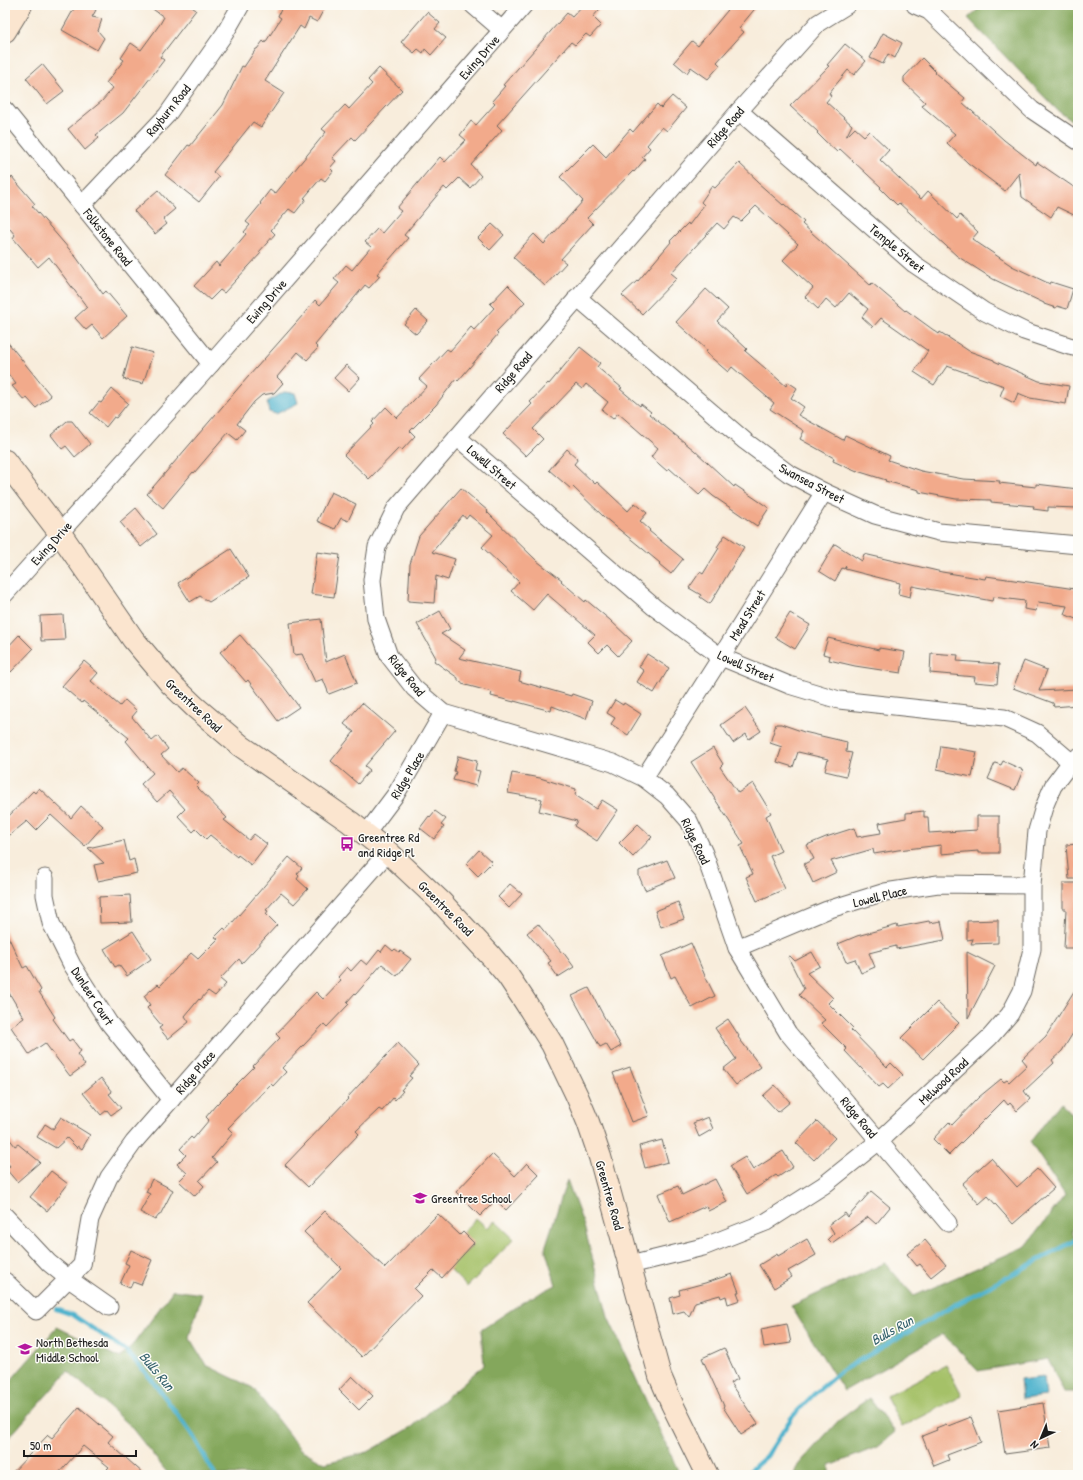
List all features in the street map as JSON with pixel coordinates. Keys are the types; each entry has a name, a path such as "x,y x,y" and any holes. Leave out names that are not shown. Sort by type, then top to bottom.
{"street":[{"path":"5,31 21,5"},
{"name":"Rayburn Road","path":"82,205 167,115 225,34 241,5"},
{"path":"473,5 502,30"},
{"name":"Ewing Drive","path":"5,594 211,364 524,5"},
{"name":"Ridge Road","path":"847,5 818,23 739,110 396,508 377,547 372,580 376,619 389,656 414,688 443,713 613,763 644,778 667,796 689,821 704,853 737,948 788,1034 948,1223"},
{"path":"915,5 930,11 1032,110 1078,141"},
{"name":"Folkstone Road","path":"5,110 211,364"},
{"name":"Temple Street","path":"739,110 914,264 984,312 1024,332 1078,348"},
{"name":"Swansea Street","path":"577,297 744,441 788,473 824,492 875,515 939,532 1078,545"},
{"name":"Lowell Street","path":"457,437 654,607 721,658 789,685 838,700 1004,718 1037,733 1074,759"},
{"name":"Greentree Road","path":"5,461 60,533 133,640 165,678 216,727 366,834 388,852 441,902 508,976 552,1044 565,1069 588,1122 600,1157 660,1376 707,1475"},
{"name":"Mead Street","path":"644,778 721,658 824,492"},
{"name":"Ridge Place","path":"366,834 396,794 443,713"},
{"name":"Melwood Road","path":"630,1264 703,1247 766,1222 824,1185 879,1141 990,1037 1010,1014 1022,991 1032,949 1032,885 1037,831 1044,807 1053,786 1074,759"},
{"name":"Ridge Place","path":"5,1281 36,1311 82,1265 90,1219 109,1177 134,1142 388,852"},
{"name":"Dunleer Court","path":"45,878 45,895 51,923 72,965 109,1023 170,1100"},
{"name":"Lowell Place","path":"737,948 827,910 885,892 938,884 1032,885"},
{"path":"5,1216 49,1263 109,1307"}],"green space":[{"path":"983,5 1078,5 1078,125 1058,111 968,18"},
{"path":"1061,1102 1078,1123 1078,1225 1072,1230 1078,1251 1078,1392 1064,1392 1048,1359 978,1371 943,1334 844,1391 791,1306 885,1263 914,1296 1026,1246 1065,1195 1030,1142"},
{"path":"567,1180 584,1226 608,1317 680,1475 169,1475 131,1427 68,1371 5,1442 5,1387 57,1327 120,1358 135,1342 173,1290 202,1294 189,1337 206,1365 253,1388 300,1449 325,1463 368,1452 412,1427 484,1365 481,1330 526,1300 556,1285 545,1248"},
{"path":"476,1218 487,1228 495,1221 514,1239 467,1287 449,1269 474,1244 463,1232"},
{"path":"946,1365 962,1396 902,1427 886,1396"},
{"path":"869,1398 895,1432 877,1447 830,1466 830,1475 794,1475 798,1465 838,1421"}],"water":[{"path":"284,392 295,393 298,403 276,414 269,412 267,402"},
{"path":"1044,1377 1046,1396 1022,1399 1020,1380"}],"building":[{"path":"76,5 87,5 96,10 92,17 102,19 98,31 104,38 97,50 62,30"},
{"path":"147,5 189,5 196,10 160,57 164,60 123,113 96,135 99,138 85,150 68,129 102,101 113,88 106,83 124,60 121,58 131,43 141,50 160,24 164,17"},
{"path":"283,5 326,5 317,22 309,18 304,29 300,26 265,81 284,93 261,127 253,122 213,172 219,177 199,202 165,175 188,145 190,146 223,105 242,66 244,67 263,41 265,43 281,18 278,16"},
{"path":"583,5 603,5 593,17 601,25 590,37 586,34 575,45 571,42 497,125 502,130 471,165 481,176 470,188 459,178 447,190 444,187 404,235 408,238 377,274 380,276 369,288 365,285 315,345 318,348 307,360 298,352 277,377 283,383 274,393 262,395 254,402 237,424 245,430 237,440 228,433 163,508 147,494 315,300 320,305 339,283 334,279 346,265 352,270 371,247 365,242 377,229 382,233 401,211 397,208 440,157 445,162 466,140 460,135 471,121 476,125 495,104 492,101 505,86 503,85 567,13 572,17"},
{"path":"732,5 758,5 739,28 744,32 717,62 720,65 708,79 691,67 687,73 674,62 692,41 698,46"},
{"path":"427,12 440,23 435,29 446,38 431,55 425,49 423,53 418,49 414,53 401,42"},
{"path":"883,33 902,43 895,58 888,54 883,64 870,58"},
{"path":"845,44 866,61 854,75 848,70 829,93 831,96 826,102 852,125 846,137 855,128 864,136 869,131 889,150 880,160 921,199 928,191 957,219 960,215 978,232 972,239 1012,266 1050,284 1051,282 1073,289 1067,309 1057,306 1056,308 1044,304 993,279 957,256 899,203 897,205 880,188 881,187 840,149 837,152 790,106 829,66 827,65"},
{"path":"922,58 936,72 935,73 965,98 962,102 1004,140 1036,165 1037,162 1078,190 1078,217 1057,207 1051,217 1022,197 1019,173 1005,191 968,163 947,143 955,134 922,106 925,102 904,82 904,77"},
{"path":"42,64 64,91 47,104 26,78"},
{"path":"379,68 402,90 355,140 352,137 332,158 336,161 330,168 333,171 325,181 321,178 304,198 306,199 295,213 289,209 271,230 275,234 259,252 261,253 224,293 220,290 210,300 194,286 216,262 219,266 246,234 244,232 250,225 246,222 270,190 275,194 326,132 322,129 345,105 349,109 372,84 368,80"},
{"path":"672,96 686,108 667,131 662,127 647,145 650,148 642,157 645,159 634,172 633,171 587,218 593,224 561,259 566,263 545,286 513,257 534,234 544,244 583,201 560,177 593,144 606,157 630,129 633,132 657,104 661,108"},
{"path":"739,163 758,181 757,182 804,222 802,224 870,285 872,283 905,311 906,310 939,334 940,332 969,351 994,360 1039,381 1069,386 1066,404 1030,398 1018,393 1014,403 1000,396 1004,386 947,366 934,385 914,372 928,351 881,318 873,327 862,317 868,309 849,293 836,308 826,299 818,309 805,297 813,288 783,260 798,244 756,206 741,221 734,217 724,229 717,223 671,273 677,278 642,314 622,295 638,281 671,242 670,241 688,223 689,225 704,205 701,202 712,186 715,188"},
{"path":"12,177 35,204 32,206 76,257 103,294 106,291 127,316 103,338 92,325 86,330 75,318 87,307 49,257 38,267 13,238 15,235 5,223 5,184"},
{"path":"158,190 175,209 163,219 167,224 155,234 134,211"},
{"path":"492,224 504,235 490,250 478,238"},
{"path":"508,285 525,302 496,332 498,334 458,381 456,379 436,405 410,431 415,436 402,450 399,448 369,479 344,455 374,424 372,422 386,407 397,418 427,386 419,379 447,349 450,351 471,327 474,330 494,308 490,304"},
{"path":"706,289 728,309 717,321 747,349 745,351 786,386 788,382 797,388 791,398 804,407 798,415 843,440 845,435 890,456 888,460 921,471 963,479 1000,481 999,483 1036,487 1036,484 1078,489 1078,508 1048,507 1048,511 1033,509 1034,506 991,502 991,500 956,499 919,492 919,490 857,472 833,461 834,458 800,439 804,431 770,409 774,403 732,367 728,372 706,353 707,350 676,322"},
{"path":"416,310 428,321 416,334 404,324"},
{"path":"5,339 51,396 36,408 27,398 24,400 12,386 16,384 5,370"},
{"path":"132,347 153,353 143,384 123,379"},
{"path":"580,347 600,363 597,367 622,388 620,389 640,406 641,404 651,412 649,414 694,450 734,487 735,485 769,508 757,526 705,489 699,495 669,468 667,471 651,457 658,448 618,413 613,419 602,410 608,402 586,384 582,389 576,384 533,429 543,439 526,456 503,434 532,404 530,402 548,383 549,384"},
{"path":"346,365 360,378 348,391 334,378"},
{"path":"112,389 128,403 116,418 114,417 106,427 90,413 99,402 101,403"},
{"path":"67,421 72,421 90,444 75,457 66,446 62,449 51,435"},
{"path":"567,449 578,459 574,464 595,484 597,482 628,511 635,503 647,513 640,521 650,530 649,531 683,559 671,574 659,564 660,563 604,517 573,487 571,489 549,470"},
{"path":"461,488 488,511 487,512 537,561 562,580 561,581 585,602 586,600 610,620 632,641 618,656 607,645 599,653 588,642 595,635 547,594 533,610 511,591 519,582 482,547 493,535 469,515 466,519 463,515 432,552 455,559 448,580 436,576 434,603 408,601 410,564 419,536"},
{"path":"331,492 356,504 348,521 341,518 335,529 317,521"},
{"path":"136,508 157,534 141,547 120,522"},
{"path":"725,535 744,547 710,604 700,597 701,595 689,588 700,572 703,574"},
{"path":"835,544 862,561 864,554 942,572 985,579 986,576 1075,589 1078,581 1078,620 1064,614 1067,606 1038,602 1036,611 1024,609 1025,601 993,597 992,601 912,586 910,597 898,594 900,583 845,569 846,566 844,569 842,568 835,581 819,571"},
{"path":"231,549 249,577 209,602 200,596 190,602 178,583"},
{"path":"317,552 340,555 334,597 311,594"},
{"path":"440,611 450,629 441,634 465,650 459,658 521,672 519,681 571,696 572,694 592,701 586,719 552,706 551,711 491,696 492,692 462,684 462,682 458,681 458,678 434,661 436,658 417,624"},
{"path":"790,613 810,625 795,649 775,637"},
{"path":"63,615 65,640 41,641 40,616"},
{"path":"321,619 326,662 345,654 357,683 329,694 323,679 315,682 302,654 294,655 290,623"},
{"path":"19,635 33,649 11,672 5,666 5,650"},
{"path":"240,635 279,680 299,707 278,721 248,680 246,682 220,652"},
{"path":"828,638 879,650 879,648 905,652 901,673 855,666 829,660 830,656 823,654"},
{"path":"931,653 958,655 957,661 999,664 997,684 974,682 975,677 930,673"},
{"path":"647,654 669,668 654,693 637,682 644,671 639,667"},
{"path":"84,661 98,673 91,681 120,706 125,700 137,711 132,717 152,741 158,736 168,749 161,755 177,772 182,768 199,783 196,786 227,818 224,820 249,840 254,834 267,844 251,865 238,855 237,857 210,835 206,839 196,829 193,832 178,816 185,809 169,791 157,802 141,784 153,773 126,741 129,738 62,686"},
{"path":"1024,661 1047,670 1039,691 1077,689 1077,705 1054,707 1053,703 1013,688"},
{"path":"615,700 623,705 624,703 641,714 628,735 611,724 615,718 607,713"},
{"path":"362,703 395,731 365,766 370,770 358,784 331,761 354,732 344,724"},
{"path":"745,708 761,731 749,739 746,734 733,743 721,725"},
{"path":"776,724 781,724 804,732 847,742 846,752 852,753 846,776 825,771 828,759 798,752 793,767 777,762 782,747 770,743"},
{"path":"941,746 977,752 972,777 937,769"},
{"path":"713,748 723,764 720,767 738,793 753,783 771,813 766,816 781,851 770,856 785,889 757,901 746,877 753,874 740,846 744,844 691,762"},
{"path":"458,756 477,761 475,770 480,771 476,786 453,780 456,772 454,771"},
{"path":"1003,761 1023,770 1015,790 988,779 995,763 1001,765"},
{"path":"512,773 540,778 576,789 575,795 596,809 602,800 618,810 597,841 574,826 577,821 539,811 542,799 508,793"},
{"path":"39,788 71,818 81,806 103,826 85,846 51,815 36,830 27,821 5,839 5,820 33,791 35,793"},
{"path":"435,811 446,819 441,825 444,827 434,839 420,828"},
{"path":"924,811 924,817 928,817 929,833 977,830 977,816 999,816 999,853 978,853 978,851 941,854 941,845 874,854 873,849 831,861 837,872 813,883 804,864 814,859 807,845 854,828 857,837 881,833 879,823 906,818 906,813"},
{"path":"638,824 652,837 633,857 619,843"},
{"path":"124,840 129,861 134,859 137,873 98,881 94,865 104,863 88,848"},
{"path":"1078,844 1078,879 1069,879 1066,845"},
{"path":"479,850 492,862 478,876 466,864"},
{"path":"289,857 302,868 297,874 299,876 297,879 308,889 294,904 281,893 266,910 268,911 266,914 277,925 242,963 239,959 220,979 226,984 215,996 208,991 200,1000 199,999 185,1016 189,1022 168,1039 159,1028 162,1026 147,1008 150,1005 144,996 158,984 160,986 191,953 198,959 218,939 215,937 224,928 226,930"},
{"path":"667,860 675,878 645,890 639,876 639,871"},
{"path":"1063,883 1078,883 1078,948 1064,948 1066,909 1063,909"},
{"path":"510,884 522,894 509,908 498,897"},
{"path":"130,895 132,922 100,923 99,897"},
{"path":"678,902 684,919 661,927 655,911"},
{"path":"998,920 998,943 971,944 973,939 967,940 967,921"},
{"path":"929,921 930,923 941,921 945,940 896,949 896,946 869,953 875,967 861,973 855,959 846,962 838,944 857,936 897,925 898,927"},
{"path":"538,924 574,967 558,977 548,963 551,961 527,933"},
{"path":"5,930 23,968 27,966 41,990 39,992 55,1017 53,1019 69,1041 72,1039 81,1051 77,1054 85,1065 70,1076 45,1043 29,1054 11,1027 24,1018 5,986"},
{"path":"133,931 151,959 127,976 119,965 115,967 104,949"},
{"path":"691,943 715,996 692,1008 675,976 671,978 662,956"},
{"path":"386,945 393,951 395,949 399,952 400,951 411,959 397,976 382,964 356,994 355,993 347,1002 349,1004 327,1027 324,1024 282,1068 286,1072 273,1086 271,1084 228,1128 233,1133 212,1158 217,1162 199,1181 204,1186 195,1196 179,1181 187,1173 177,1164 186,1155 180,1149 191,1137 193,1139 209,1120 206,1117 215,1106 254,1067 253,1066 280,1038 276,1034 316,992 323,999 341,980 338,977 347,967 351,971 361,960 367,965 379,950 381,952"},
{"path":"812,952 820,966 807,973 833,998 828,1003 853,1028 851,1030 887,1067 891,1063 903,1075 888,1089 883,1084 879,1087 845,1051 847,1049 821,1023 825,1020 799,995 804,989 788,957 790,956 795,961"},
{"path":"967,952 995,966 968,1018"},
{"path":"1078,985 1078,1025 1062,1051 1052,1060 1054,1063 1024,1091 1030,1099 1017,1111 1010,1103 1008,1105 1004,1100 949,1155 933,1139 949,1122 952,1125 979,1097 1001,1079 1004,1082 1007,1080 1009,1082 1027,1065 1022,1059 1046,1036"},
{"path":"589,988 621,1046 611,1052 606,1044 600,1047 572,996"},
{"path":"937,1002 959,1023 923,1059 901,1038"},
{"path":"728,1019 739,1036 738,1037 761,1067 736,1085 723,1069 736,1059 715,1028"},
{"path":"398,1043 419,1065 409,1076 412,1078 401,1090 403,1091 395,1100 393,1098 382,1111 379,1109 356,1131 359,1134 308,1187 285,1165 348,1099 347,1098"},
{"path":"630,1067 649,1116 632,1122 613,1073"},
{"path":"101,1078 112,1092 109,1094 121,1108 111,1115 107,1110 101,1115 83,1093"},
{"path":"775,1085 790,1102 778,1112 763,1096"},
{"path":"61,1117 90,1135 82,1149 78,1146 77,1148 67,1138 56,1148 37,1137 45,1124 53,1129"},
{"path":"708,1117 713,1129 699,1137 693,1123"},
{"path":"817,1121 835,1138 814,1160 796,1143"},
{"path":"5,1133 15,1146 18,1144 40,1162 17,1182 6,1169 10,1166 5,1160"},
{"path":"662,1140 668,1162 645,1168 639,1146"},
{"path":"783,1151 793,1167 778,1177 776,1175 747,1194 730,1166 745,1157 753,1170"},
{"path":"492,1154 515,1176 527,1163 539,1175 506,1210 496,1200 480,1216 456,1192"},
{"path":"991,1158 1017,1187 1037,1169 1054,1188 1013,1224 988,1196 979,1204 962,1184"},
{"path":"51,1171 68,1184 47,1211 30,1197"},
{"path":"152,1179 173,1190 160,1215 155,1220 140,1212 150,1194 146,1192"},
{"path":"715,1179 727,1202 708,1211 706,1206 670,1222 658,1194 678,1186 682,1195"},
{"path":"871,1191 890,1207 876,1224 868,1217 832,1243 828,1239 834,1233 829,1225 845,1213 848,1217"},
{"path":"325,1211 385,1268 438,1214 460,1235 463,1232 474,1243 442,1278 433,1270 414,1289 421,1296 362,1357 307,1303 341,1268 304,1232"},
{"path":"807,1239 816,1255 788,1271 792,1277 774,1288 759,1265"},
{"path":"925,1240 946,1265 931,1277 920,1264 917,1266 907,1254"},
{"path":"131,1250 152,1260 141,1285 133,1282 130,1288 120,1284 129,1265 125,1263"},
{"path":"732,1274 739,1292 737,1292 740,1300 728,1304 726,1296 721,1298 720,1295 695,1302 689,1317 684,1311 673,1314 670,1298 680,1295 679,1290"},
{"path":"787,1324 791,1343 764,1347 761,1329"},
{"path":"724,1348 738,1379 730,1383 758,1424 741,1435 723,1407 724,1406 702,1358"},
{"path":"352,1376 373,1396 359,1410 339,1390"},
{"path":"1043,1403 1050,1448 1005,1454 998,1410"},
{"path":"79,1407 113,1436 108,1442 145,1475 105,1475 109,1470 107,1469 109,1467 83,1446 57,1475 10,1475 48,1435 52,1438"},
{"path":"971,1417 981,1442 947,1455 949,1460 934,1466 922,1436 937,1430 936,1428 946,1424 948,1426"}],"waterway":[{"name":"Bulls Run","path":"745,1475 767,1456 792,1417 813,1395 841,1371 953,1306 1078,1239"},
{"name":"Bulls Run","path":"56,1309 73,1315 126,1351 153,1381 193,1436 215,1475"}],"place":[{"name":"Greentree Rd and Ridge Pl","path":"347,844"},
{"name":"Greentree School","path":"420,1198"},
{"name":"North Bethesda Middle School","path":"25,1349"}]}
